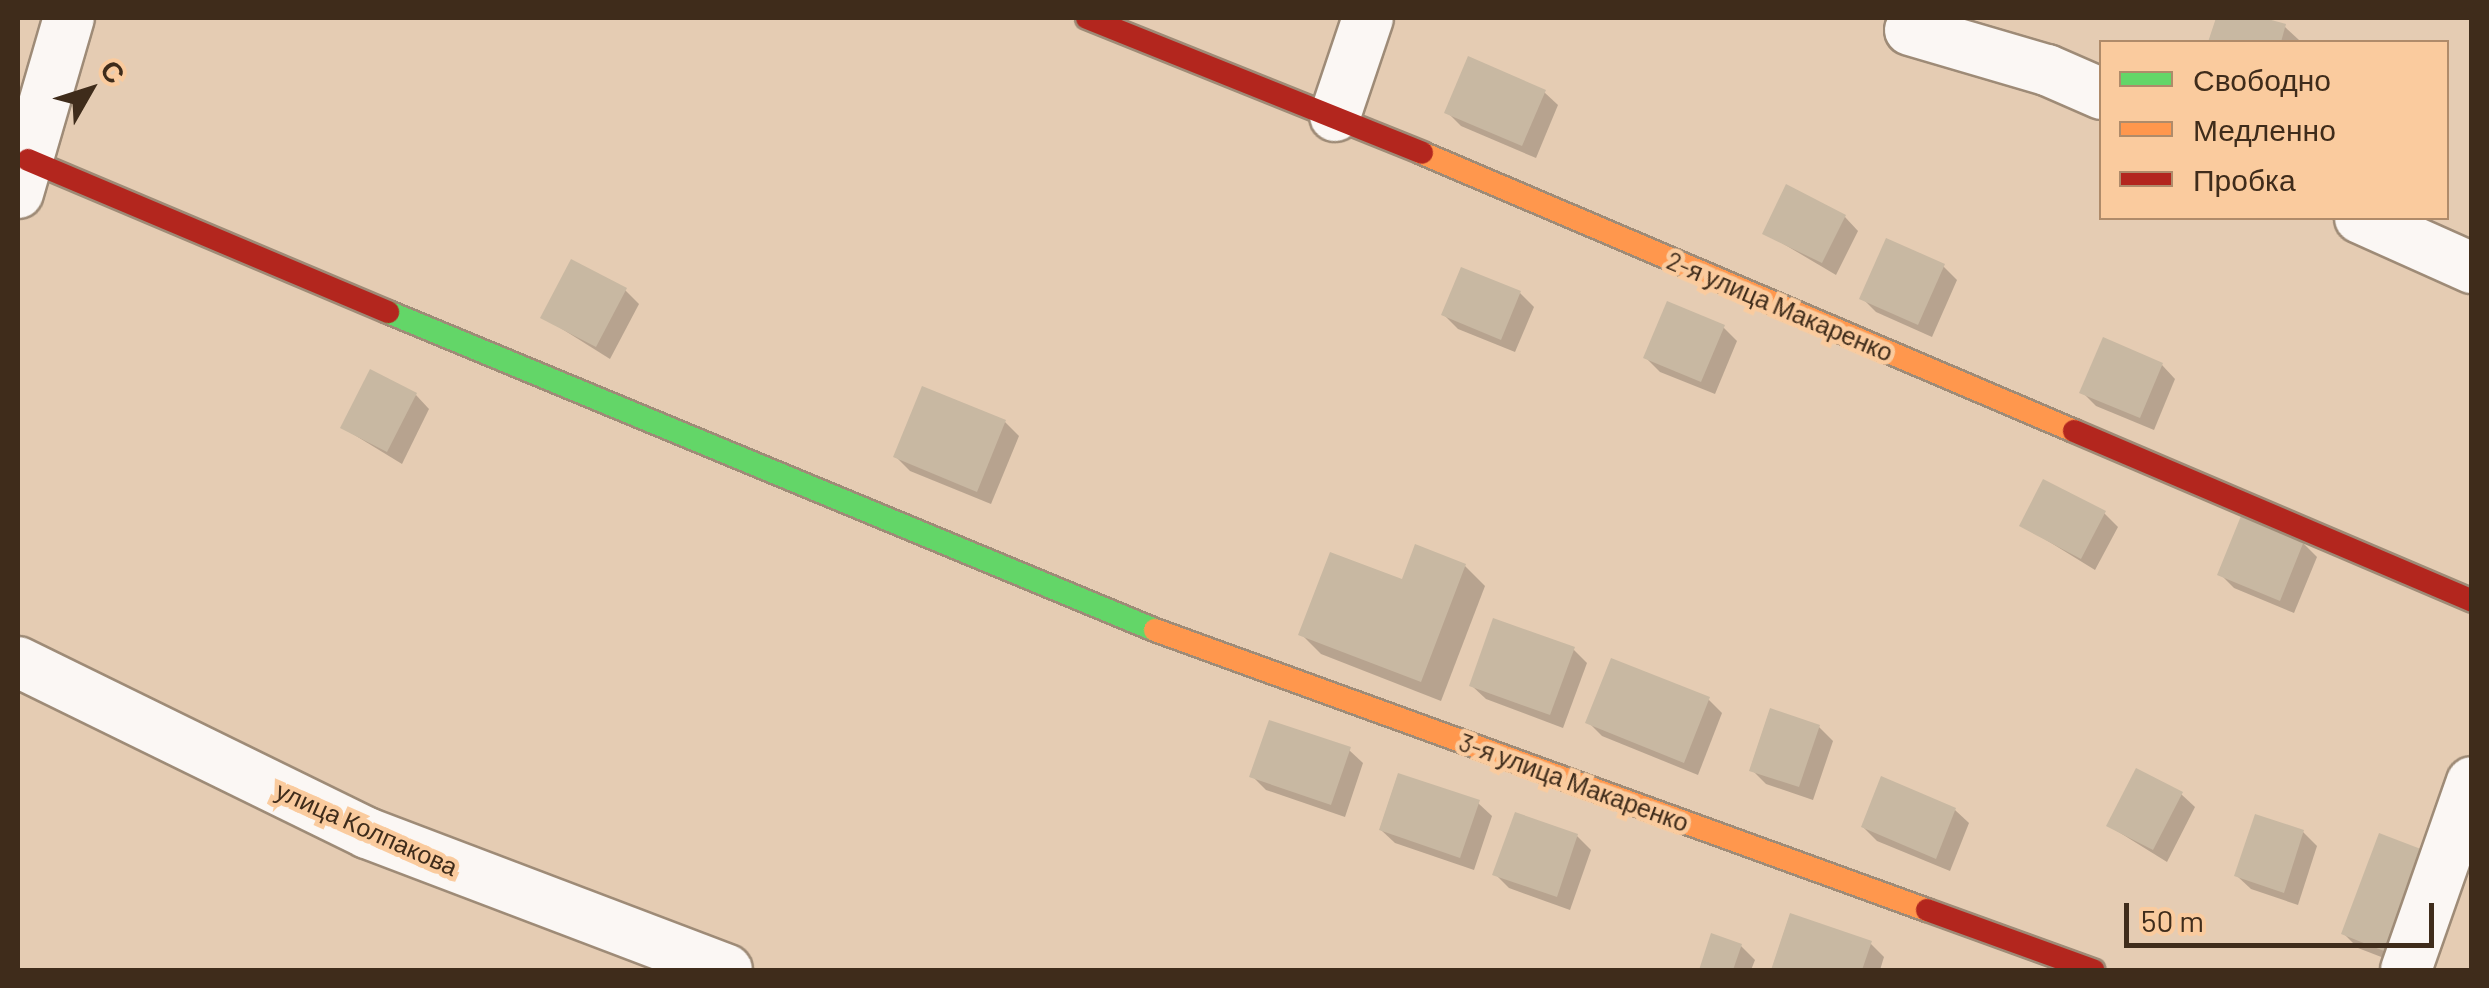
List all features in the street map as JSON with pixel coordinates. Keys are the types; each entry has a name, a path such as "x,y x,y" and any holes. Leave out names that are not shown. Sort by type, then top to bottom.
{"street":[{"path":"23,176 69,18"},
{"name":"2-я улица Макаренко","path":"1087,18 1334,116 2472,601"},
{"path":"1334,116 1368,18"},
{"path":"1910,30 2046,70 2099,93"},
{"name":"3-я улица Макаренко","path":"23,176 1056,594 2093,970"},
{"path":"2364,220 2472,268"},
{"name":"улица Колпакова","path":"18,662 368,834 728,970"},
{"path":"2406,970 2472,782"}],"building":[{"path":"2216,18 2264,18 2286,24 2282,40 2209,40"},
{"path":"1468,56 1546,90 1522,146 1444,113"},
{"path":"1786,184 1846,215 1822,263 1762,234"},
{"path":"1886,238 1945,264 1918,325 1859,299"},
{"path":"571,259 627,288 596,347 540,318"},
{"path":"1461,267 1521,291 1501,340 1441,315"},
{"path":"1667,301 1725,325 1701,382 1643,358"},
{"path":"2103,337 2163,363 2140,418 2079,393"},
{"path":"370,369 417,393 387,452 340,428"},
{"path":"922,386 1006,420 977,492 893,457"},
{"path":"2043,479 2106,511 2081,559 2019,526"},
{"path":"2241,516 2304,541 2280,601 2217,575"},
{"path":"1415,544 1466,564 1421,682 1298,635 1330,552 1402,579"},
{"path":"1493,618 1575,647 1550,715 1469,686"},
{"path":"1611,658 1710,697 1684,763 1585,723"},
{"path":"1770,708 1820,725 1799,787 1749,771"},
{"path":"1269,720 1351,747 1331,805 1249,777"},
{"path":"2136,768 2183,792 2153,850 2106,826"},
{"path":"1398,773 1480,800 1460,858 1379,830"},
{"path":"1881,776 1956,808 1936,859 1861,827"},
{"path":"1515,812 1578,834 1557,897 1492,875"},
{"path":"2255,814 2304,830 2284,893 2234,876"},
{"path":"2379,833 2426,851 2389,953 2341,934"},
{"path":"1790,913 1872,941 1862,970 1771,970"},
{"path":"1711,933 1742,944 1733,970 1699,970"}],"traffic: fast":[{"path":"388,312 1155,630"}],"traffic: slow":[{"path":"1422,153 2074,431"},
{"path":"1155,630 1927,910"}],"traffic: jam":[{"path":"1087,18 1422,153"},
{"path":"28,160 388,312"},
{"path":"2074,431 2472,601"},
{"path":"1927,910 2093,970"}]}
